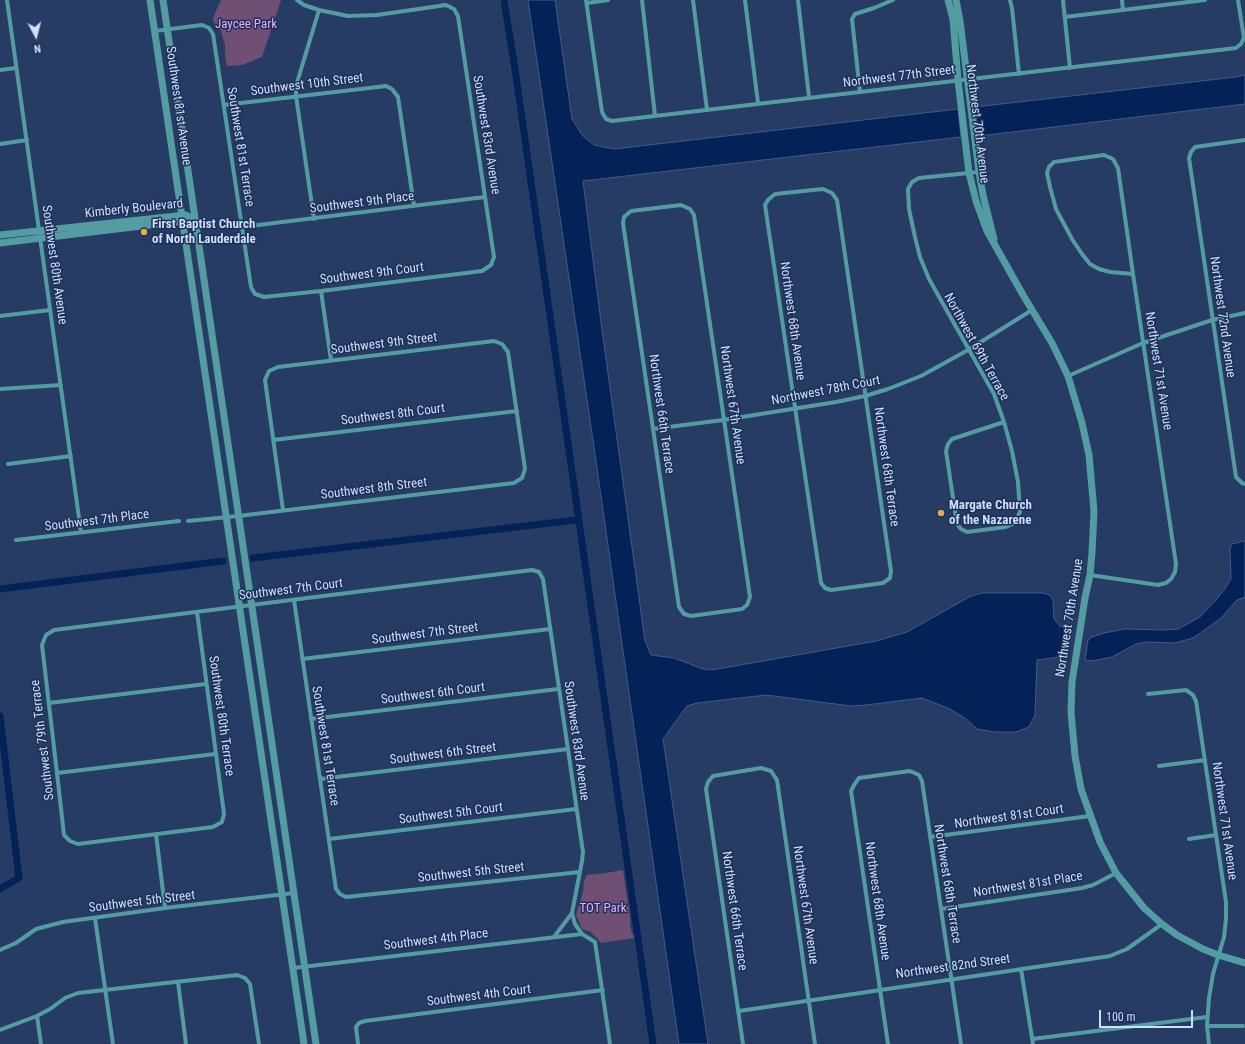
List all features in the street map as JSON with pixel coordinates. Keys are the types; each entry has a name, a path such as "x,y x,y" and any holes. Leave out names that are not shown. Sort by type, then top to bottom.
{"street":[{"name":"Southwest 80th Avenue","path":"7,0 81,532"},
{"name":"Southwest 81st Avenue","path":"150,0 304,1044"},
{"name":"Southwest 81st Avenue","path":"163,0 316,1044"},
{"path":"297,0 304,5 319,10 296,86 296,96 314,219"},
{"path":"586,1 608,0"},
{"path":"642,0 655,116"},
{"path":"693,0 707,110"},
{"path":"746,0 758,103"},
{"path":"798,0 809,97"},
{"path":"860,92 852,19 855,14 893,0"},
{"name":"Northwest 70th Avenue","path":"948,0 953,19 958,80 969,173 976,201 987,231 1052,344 1068,376 1082,423 1089,456 1094,512 1094,535 1090,575 1072,682 1071,712 1075,756 1081,789 1100,842 1116,873 1144,908 1177,935 1218,956"},
{"name":"Northwest 70th Avenue","path":"956,0 979,172 996,247"},
{"path":"1010,0 1019,74"},
{"path":"1063,0 1070,68"},
{"path":"1122,0 1123,10"},
{"path":"1065,17 1183,1 1205,0"},
{"name":"Northwest 77th Street","path":"586,1 602,112 606,120 612,121 1236,48 1241,44 1244,38 1238,0"},
{"name":"Southwest 83rd Avenue","path":"319,10 348,16 377,15 446,5 454,9 458,16 494,257 491,265"},
{"name":"Southwest 81st Terrace","path":"167,29 202,25 209,28 213,34 251,287 255,294"},
{"path":"155,31 167,29"},
{"path":"0,70 16,68"},
{"name":"Southwest 10th Street","path":"224,105 386,86 392,89 398,97 414,206"},
{"path":"0,144 27,140"},
{"name":"Northwest 72nd Avenue","path":"1243,484 1236,477 1189,158 1195,146 1245,140"},
{"name":"Northwest 71st Avenue","path":"1090,575 1158,585 1166,583 1171,579 1175,572 1176,564 1118,168 1113,159 1104,155 1054,162 1049,167 1048,173 1056,209 1082,254 1090,264 1099,269 1110,272 1133,274"},
{"path":"969,173 979,172"},
{"name":"Northwest 69th Terrace","path":"969,173 919,178 912,182 908,190 909,208 920,257 929,279 994,394 1004,422 1012,451 1018,482 1020,512 1015,522 1006,527 967,532 961,529 957,524 946,451 948,444 952,439 1004,422"},
{"name":"Northwest 68th Avenue","path":"825,588 821,583 765,206 768,200 775,194 823,189 832,193"},
{"name":"Northwest 68th Terrace","path":"825,588 831,590 883,583 890,578 891,571 837,200 832,193"},
{"name":"Southwest 9th Place","path":"242,227 485,197"},
{"name":"Northwest 66th Terrace","path":"684,614 679,607 623,223 624,217 632,211 681,205 690,209"},
{"name":"Northwest 67th Avenue","path":"684,614 691,616 742,609 747,605 750,597 694,215 690,209"},
{"name":"Kimberly Boulevard","path":"0,243 40,235 182,218 194,215"},
{"name":"Kimberly Boulevard","path":"0,235 40,235"},
{"name":"Southwest 9th Court","path":"255,294 264,297 321,291 482,271 491,265"},
{"path":"321,291 331,360"},
{"path":"0,316 50,310"},
{"name":"Northwest 78th Court","path":"653,429 795,409 865,396 888,389 921,376 968,350 1032,310"},
{"path":"1068,376 1144,343 1212,320 1245,313"},
{"name":"Southwest 9th Street","path":"273,440 265,380 269,371 278,367 331,360 494,341 502,344 508,352 516,411"},
{"path":"0,389 61,385"},
{"name":"Southwest 8th Street","path":"226,516 238,516 514,483 522,478 525,469 516,411"},
{"name":"Southwest 8th Court","path":"273,440 516,411"},
{"path":"273,440 284,510"},
{"path":"8,464 71,456"},
{"path":"188,520 226,516"},
{"name":"Southwest 7th Place","path":"16,540 179,522"},
{"name":"Southwest 7th Court","path":"46,634 54,630 251,605 532,570 539,572"},
{"name":"Southwest 83rd Avenue","path":"539,572 543,579 583,852 572,913 554,937"},
{"name":"Southwest 81st Terrace","path":"294,600 336,889 340,894"},
{"name":"Southwest 80th Terrace","path":"156,834 213,827 222,822 224,814 197,612"},
{"name":"Southwest 7th Street","path":"302,659 550,629"},
{"name":"Southwest 79th Terrace","path":"46,634 42,645 64,835 70,842 78,844 156,834"},
{"path":"49,703 206,684"},
{"name":"Southwest 6th Court","path":"311,719 558,688"},
{"name":"Northwest 71st Avenue","path":"1148,694 1186,690 1193,695 1196,701 1226,902 1224,937 1218,956 1209,998 1207,1017 1209,1044"},
{"name":"Southwest 6th Street","path":"320,779 568,749"},
{"path":"57,773 215,754"},
{"path":"1159,766 1205,760"},
{"name":"Northwest 66th Terrace","path":"744,1044 706,789 708,782 713,776 761,768 771,771"},
{"name":"Northwest 67th Avenue","path":"771,771 777,780 815,1044"},
{"name":"Northwest 68th Avenue","path":"888,1044 851,792 859,778 910,771 919,775"},
{"name":"Northwest 68th Terrace","path":"919,775 922,781 961,1044"},
{"name":"Southwest 5th Court","path":"329,839 576,809"},
{"name":"Northwest 81st Court","path":"930,837 1090,816"},
{"path":"156,834 165,908"},
{"path":"1189,839 1216,835"},
{"name":"Southwest 5th Street","path":"340,894 346,897 580,872"},
{"name":"Northwest 81st Place","path":"941,909 1082,888 1093,885 1116,873"},
{"name":"Southwest 5th Street","path":"0,950 16,943 36,929 63,922 294,893"},
{"path":"572,913 575,924 582,934 595,942 610,1044"},
{"path":"95,918 113,1044"},
{"name":"Northwest 82nd Street","path":"739,1011 1110,956 1126,949 1162,924"},
{"name":"Southwest 4th Place","path":"292,968 582,934"},
{"path":"1218,956 1245,962"},
{"path":"1021,969 1032,1042 1207,1017"},
{"path":"0,1030 37,1016 65,998 78,993 237,975 245,978 250,984 259,1044"},
{"path":"178,982 186,1044"},
{"name":"Southwest 4th Court","path":"358,1044 356,1027 359,1023 364,1021 602,990"},
{"path":"37,1016 41,1044"},
{"path":"1207,1026 1242,1026"}],"green space":[{"name":"Jaycee Park","path":"221,0 281,0 262,57 242,65 227,66 225,45 221,31 213,21"},
{"name":"TOT Park","path":"623,870 630,925 635,938 601,943 591,932 582,929 576,915 583,892 584,881 587,875"}],"water":[{"path":"528,0 555,0 572,119 582,135 594,145 614,149 958,109 961,137 583,181 645,641 651,655 674,658 703,669 712,670 876,641 907,632 971,596 982,593 1043,593 1050,595 1053,600 1054,619 1060,626 1071,631 1067,656 1037,660 1035,715 1029,727 1016,732 994,732 977,729 966,719 950,709 922,698 851,706 766,695 697,703 687,706 663,739 708,1044 679,1044 595,454"},
{"path":"1245,75 1245,104 979,136 975,107"},
{"path":"1245,541 1245,597 1237,600 1220,619 1193,638 1175,643 1147,642 1136,644 1112,657 1092,661 1085,660 1088,640 1092,637 1125,629 1178,629 1200,617 1225,589 1231,579 1230,548 1232,544"}],"waterway":[{"path":"504,0 653,1044"},
{"path":"253,558 576,520"},
{"path":"0,589 223,561"},
{"path":"0,716 19,878 0,889"}],"place":[{"name":"First Baptist Church of North Lauderdale","path":"144,232"},
{"name":"Margate Church of the Nazarene","path":"941,513"}]}
